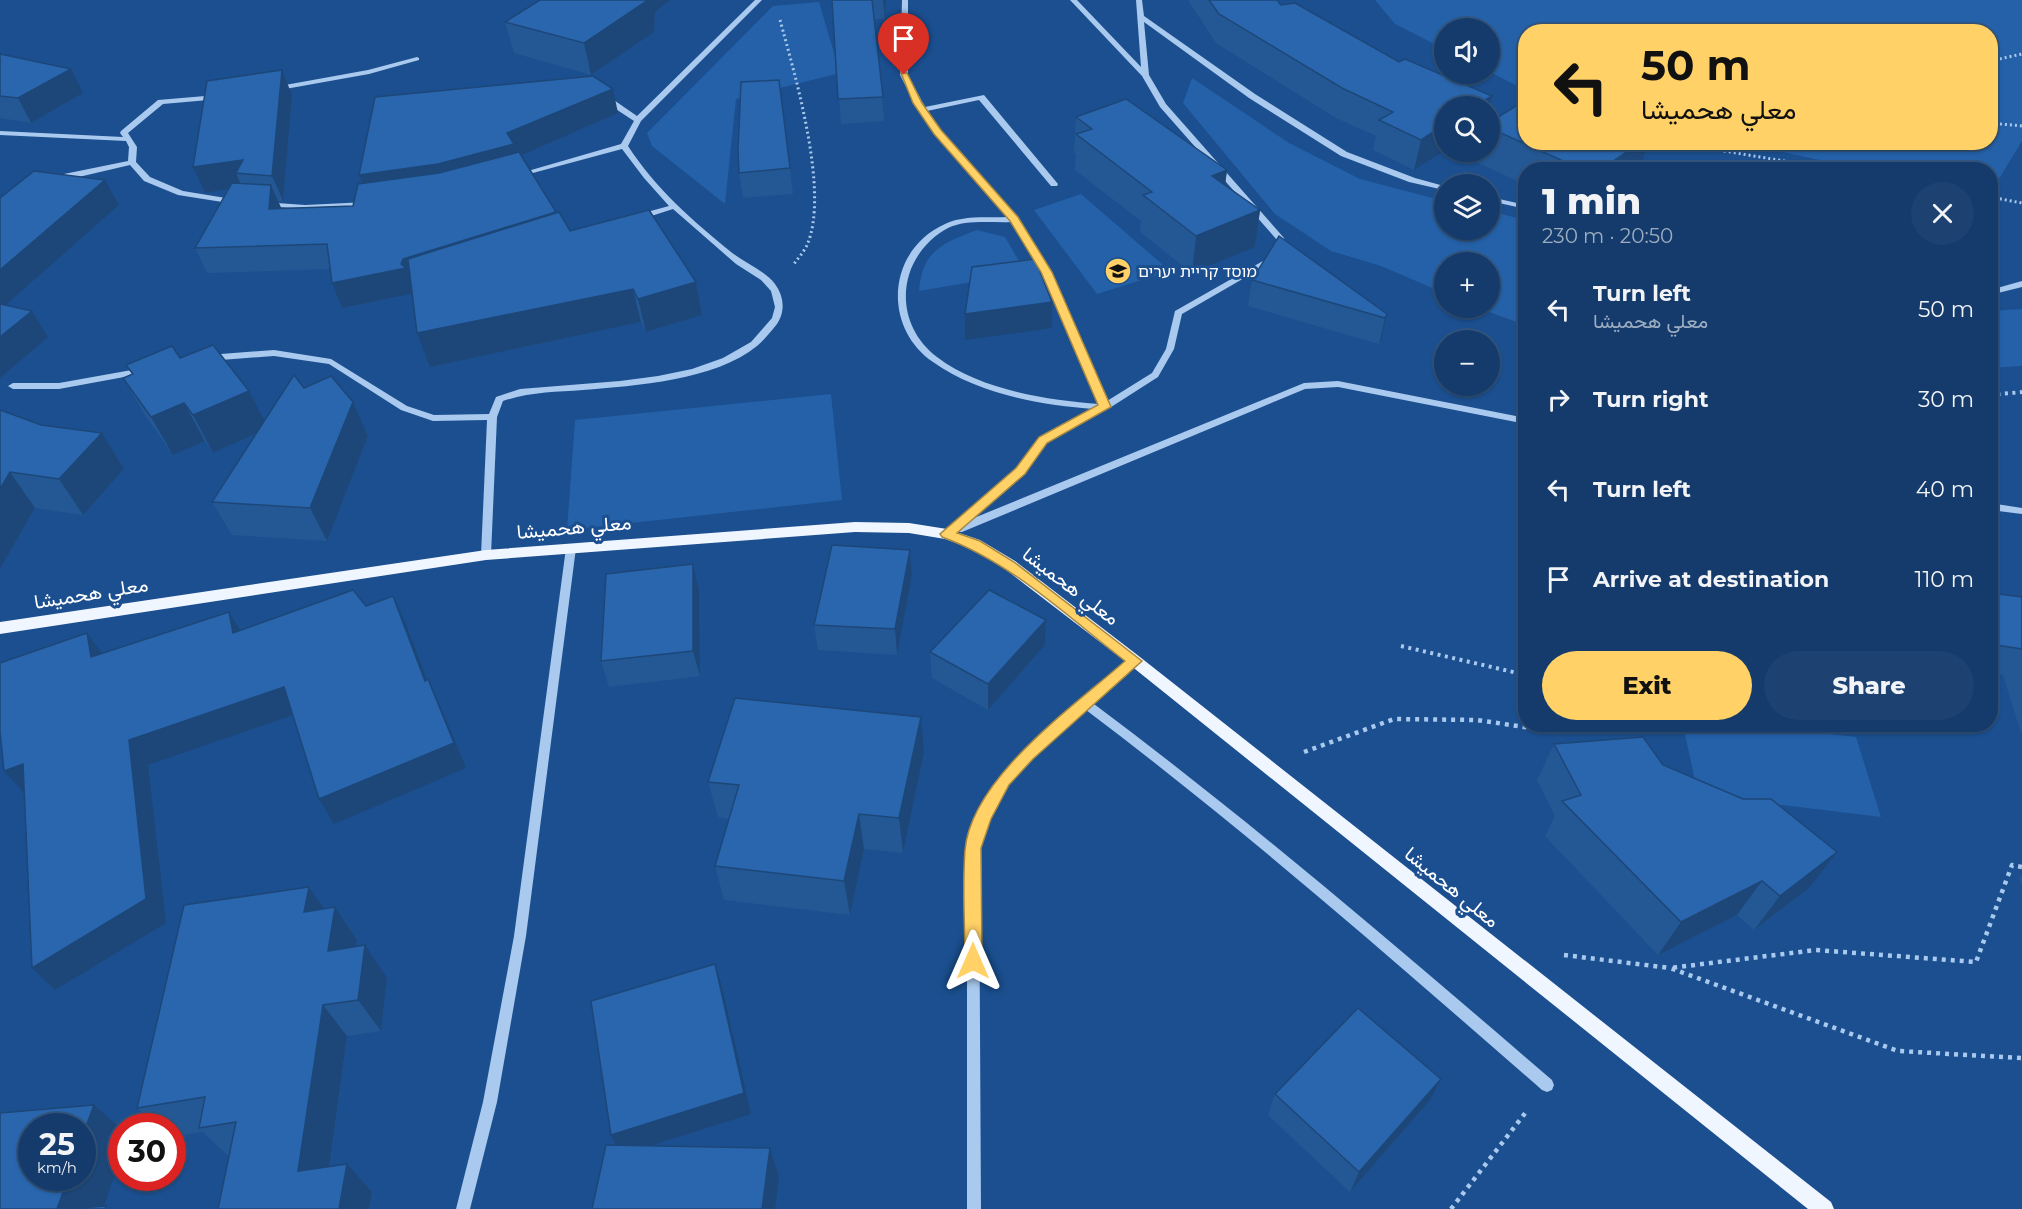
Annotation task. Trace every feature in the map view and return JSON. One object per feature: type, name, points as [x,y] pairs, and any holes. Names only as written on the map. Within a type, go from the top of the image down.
[{"type":"main road","name":"معلي هحميشا","points":[[0,628],[486,555],[855,527],[909,528],[947,534],[975,544],[1010,565],[1135,661],[1824,1209]]},
{"type":"street","points":[[505,178],[624,146],[638,120],[759,0]]},
{"type":"street","points":[[905,0],[904,75],[922,110],[938,132],[1014,219],[1047,272],[1105,407]]},
{"type":"street","points":[[947,534],[1021,471],[1043,440],[1105,407],[1155,375],[1170,349],[1178,312],[1282,253],[1281,240],[1163,105],[1145,75],[1073,0]]},
{"type":"street","points":[[1139,0],[1145,75]]},
{"type":"street","points":[[1141,17],[1252,96],[1344,154],[1412,180],[1434,186]]},
{"type":"street","points":[[261,91],[316,83],[417,59]]},
{"type":"street","points":[[593,90],[638,120]]},
{"type":"street","points":[[226,96],[161,102],[124,133],[126,140],[133,147],[132,162],[147,179],[181,193],[243,203]]},
{"type":"street","points":[[922,110],[981,97],[1054,184]]},
{"type":"street","points":[[0,133],[126,140]]},
{"type":"street","points":[[486,555],[492,417],[499,399],[520,392],[657,379],[702,371],[740,355],[767,334],[778,317],[780,299],[770,283],[736,261],[676,206],[634,163],[624,146]]},
{"type":"street","points":[[45,186],[67,176],[132,162]]},
{"type":"street","points":[[1500,201],[1518,205]]},
{"type":"street","points":[[253,203],[305,207],[372,204]]},
{"type":"street","points":[[631,220],[676,206]]},
{"type":"street","points":[[1014,219],[947,225],[926,240],[904,270],[899,299],[908,332],[934,360],[985,385],[1059,404],[1105,407]]},
{"type":"street","points":[[1998,290],[2022,284]]},
{"type":"street","points":[[196,359],[274,353],[331,362],[404,408],[433,418],[492,417]]},
{"type":"street","points":[[13,386],[59,386],[154,368]]},
{"type":"street","points":[[947,534],[1304,386],[1338,384],[1518,419]]},
{"type":"street","points":[[1998,507],[2022,511]]},
{"type":"street","points":[[463,1209],[490,1102],[520,936],[572,548]]},
{"type":"street","points":[[974,1209],[973,848],[983,818],[1003,781],[1028,754],[1135,661]]},
{"type":"street","points":[[1086,704],[1175,769],[1258,836],[1547,1085]]},
{"type":"path","points":[[770,283],[802,257],[814,214],[809,136],[778,12]]},
{"type":"path","points":[[1998,60],[2022,54]]},
{"type":"path","points":[[1998,124],[2022,126]]},
{"type":"path","points":[[1722,150],[1790,162]]},
{"type":"path","points":[[1998,198],[2022,203]]},
{"type":"path","points":[[1998,394],[2022,392]]},
{"type":"path","points":[[1401,646],[1518,673]]},
{"type":"path","points":[[1267,766],[1394,718],[1477,720],[1518,726]]},
{"type":"path","points":[[1670,968],[1816,950],[1976,962],[2012,865],[2022,867]]},
{"type":"path","points":[[1552,954],[1670,968],[1898,1051],[2022,1058]]},
{"type":"path","points":[[1451,1209],[1547,1085]]},
{"type":"shaded area","points":[[1375,0],[2022,0],[2022,141],[1998,180],[1998,162],[1829,162],[1773,150],[1998,150],[1998,24],[1518,24],[1518,86],[1500,77],[1500,18],[1434,18],[1434,44],[1395,24]]},
{"type":"shaded area","points":[[819,2],[840,73],[736,99],[725,204],[652,146],[647,133],[773,6]]},
{"type":"shaded area","points":[[1192,78],[1289,143],[1360,179],[1434,198],[1434,240],[1500,240],[1500,214],[1518,218],[1518,322],[1500,316],[1500,252],[1434,252],[1434,289],[1381,266],[1331,251],[1275,214],[1183,103]]},
{"type":"shaded area","points":[[1081,194],[1170,271],[1097,294],[1034,210]]},
{"type":"shaded area","points":[[977,230],[1005,237],[1026,273],[919,291],[924,266],[936,250],[954,239]]},
{"type":"shaded area","points":[[2022,309],[2022,366],[1998,368],[1998,311]]},
{"type":"shaded area","points":[[831,394],[842,500],[567,530],[575,420]]},
{"type":"shaded area","points":[[1684,732],[1811,732],[1856,737],[1881,817],[1698,795]]},
{"type":"building","points":[[540,0],[648,0],[584,43],[505,22]]},
{"type":"building","points":[[832,0],[872,0],[883,97],[838,99]]},
{"type":"building","points":[[1209,0],[1277,0],[1281,5],[1295,3],[1399,62],[1405,59],[1434,71],[1434,84],[1464,84],[1492,96],[1434,96],[1434,132],[1421,140],[1379,120],[1393,112],[1342,88],[1219,14]]},
{"type":"building","points":[[0,54],[71,69],[18,98],[0,96]]},
{"type":"building","points":[[282,70],[272,176],[236,173],[243,160],[193,167],[207,81]]},
{"type":"building","points":[[593,76],[613,89],[507,133],[514,144],[438,164],[359,175],[375,97]]},
{"type":"building","points":[[779,80],[790,168],[739,173],[741,82]]},
{"type":"building","points":[[1126,99],[1227,170],[1212,176],[1260,210],[1196,236],[1143,195],[1152,192],[1076,134],[1092,129],[1076,117]]},
{"type":"building","points":[[1518,105],[1518,141],[1500,133],[1500,116]]},
{"type":"building","points":[[1539,150],[1629,150],[1612,162],[1565,162]]},
{"type":"building","points":[[519,152],[556,212],[403,259],[401,264],[406,268],[332,283],[327,244],[195,248],[232,183],[271,185],[269,209],[353,206],[358,184],[439,173]]},
{"type":"building","points":[[34,171],[105,180],[0,270],[0,198]]},
{"type":"building","points":[[649,210],[696,282],[638,299],[633,289],[417,333],[408,259],[559,212],[570,231]]},
{"type":"building","points":[[1279,236],[1387,314],[1385,318],[1252,280]]},
{"type":"building","points":[[1035,259],[1052,302],[965,314],[972,267]]},
{"type":"building","points":[[0,304],[32,311],[0,337]]},
{"type":"building","points":[[213,345],[249,391],[193,415],[184,403],[151,417],[123,378],[133,374],[126,365],[172,346],[180,358]]},
{"type":"building","points":[[294,375],[304,388],[331,376],[353,402],[310,508],[212,502]]},
{"type":"building","points":[[0,410],[41,425],[102,433],[59,479],[10,472],[0,489]]},
{"type":"building","points":[[832,545],[910,550],[895,629],[814,625]]},
{"type":"building","points":[[693,564],[693,651],[601,661],[606,574]]},
{"type":"building","points":[[353,590],[366,606],[393,596],[425,681],[428,679],[454,743],[319,799],[284,687],[129,740],[146,899],[32,968],[23,764],[4,771],[0,731],[0,663],[87,633],[91,657],[229,612],[233,633]]},
{"type":"building","points":[[989,590],[1046,620],[988,684],[930,652]]},
{"type":"building","points":[[1998,594],[2022,597],[2022,649],[1998,645]]},
{"type":"building","points":[[735,698],[921,717],[899,818],[859,814],[844,881],[715,866],[739,785],[708,782]]},
{"type":"building","points":[[1643,737],[1663,765],[1743,799],[1771,799],[1837,852],[1780,896],[1762,881],[1681,922],[1562,801],[1581,795],[1554,744]]},
{"type":"building","points":[[309,887],[304,912],[335,907],[328,951],[365,945],[358,1000],[323,1005],[298,1171],[347,1164],[339,1209],[218,1209],[236,1122],[199,1128],[205,1097],[137,1108],[184,905]]},
{"type":"building","points":[[715,964],[744,1093],[611,1135],[591,1001]]},
{"type":"building","points":[[1358,1008],[1441,1079],[1359,1172],[1275,1094]]},
{"type":"building","points":[[94,1105],[91,1113],[18,1113],[18,1191],[63,1191],[57,1209],[0,1209],[0,1113]]},
{"type":"building","points":[[606,1145],[770,1148],[762,1209],[592,1209]]},
{"type":"building","points":[[106,1206],[105,1209],[66,1209]]},
{"type":"place","name":"מוסד קריית יערים","points":[[1118,271]]},
{"type":"route","points":[[904,75],[918,103],[938,132],[1014,219],[1047,272],[1105,407],[1043,440],[1021,471],[947,534],[975,544],[1010,565],[1135,661],[1028,754],[1003,781],[983,818],[973,848],[973,961]]}]
